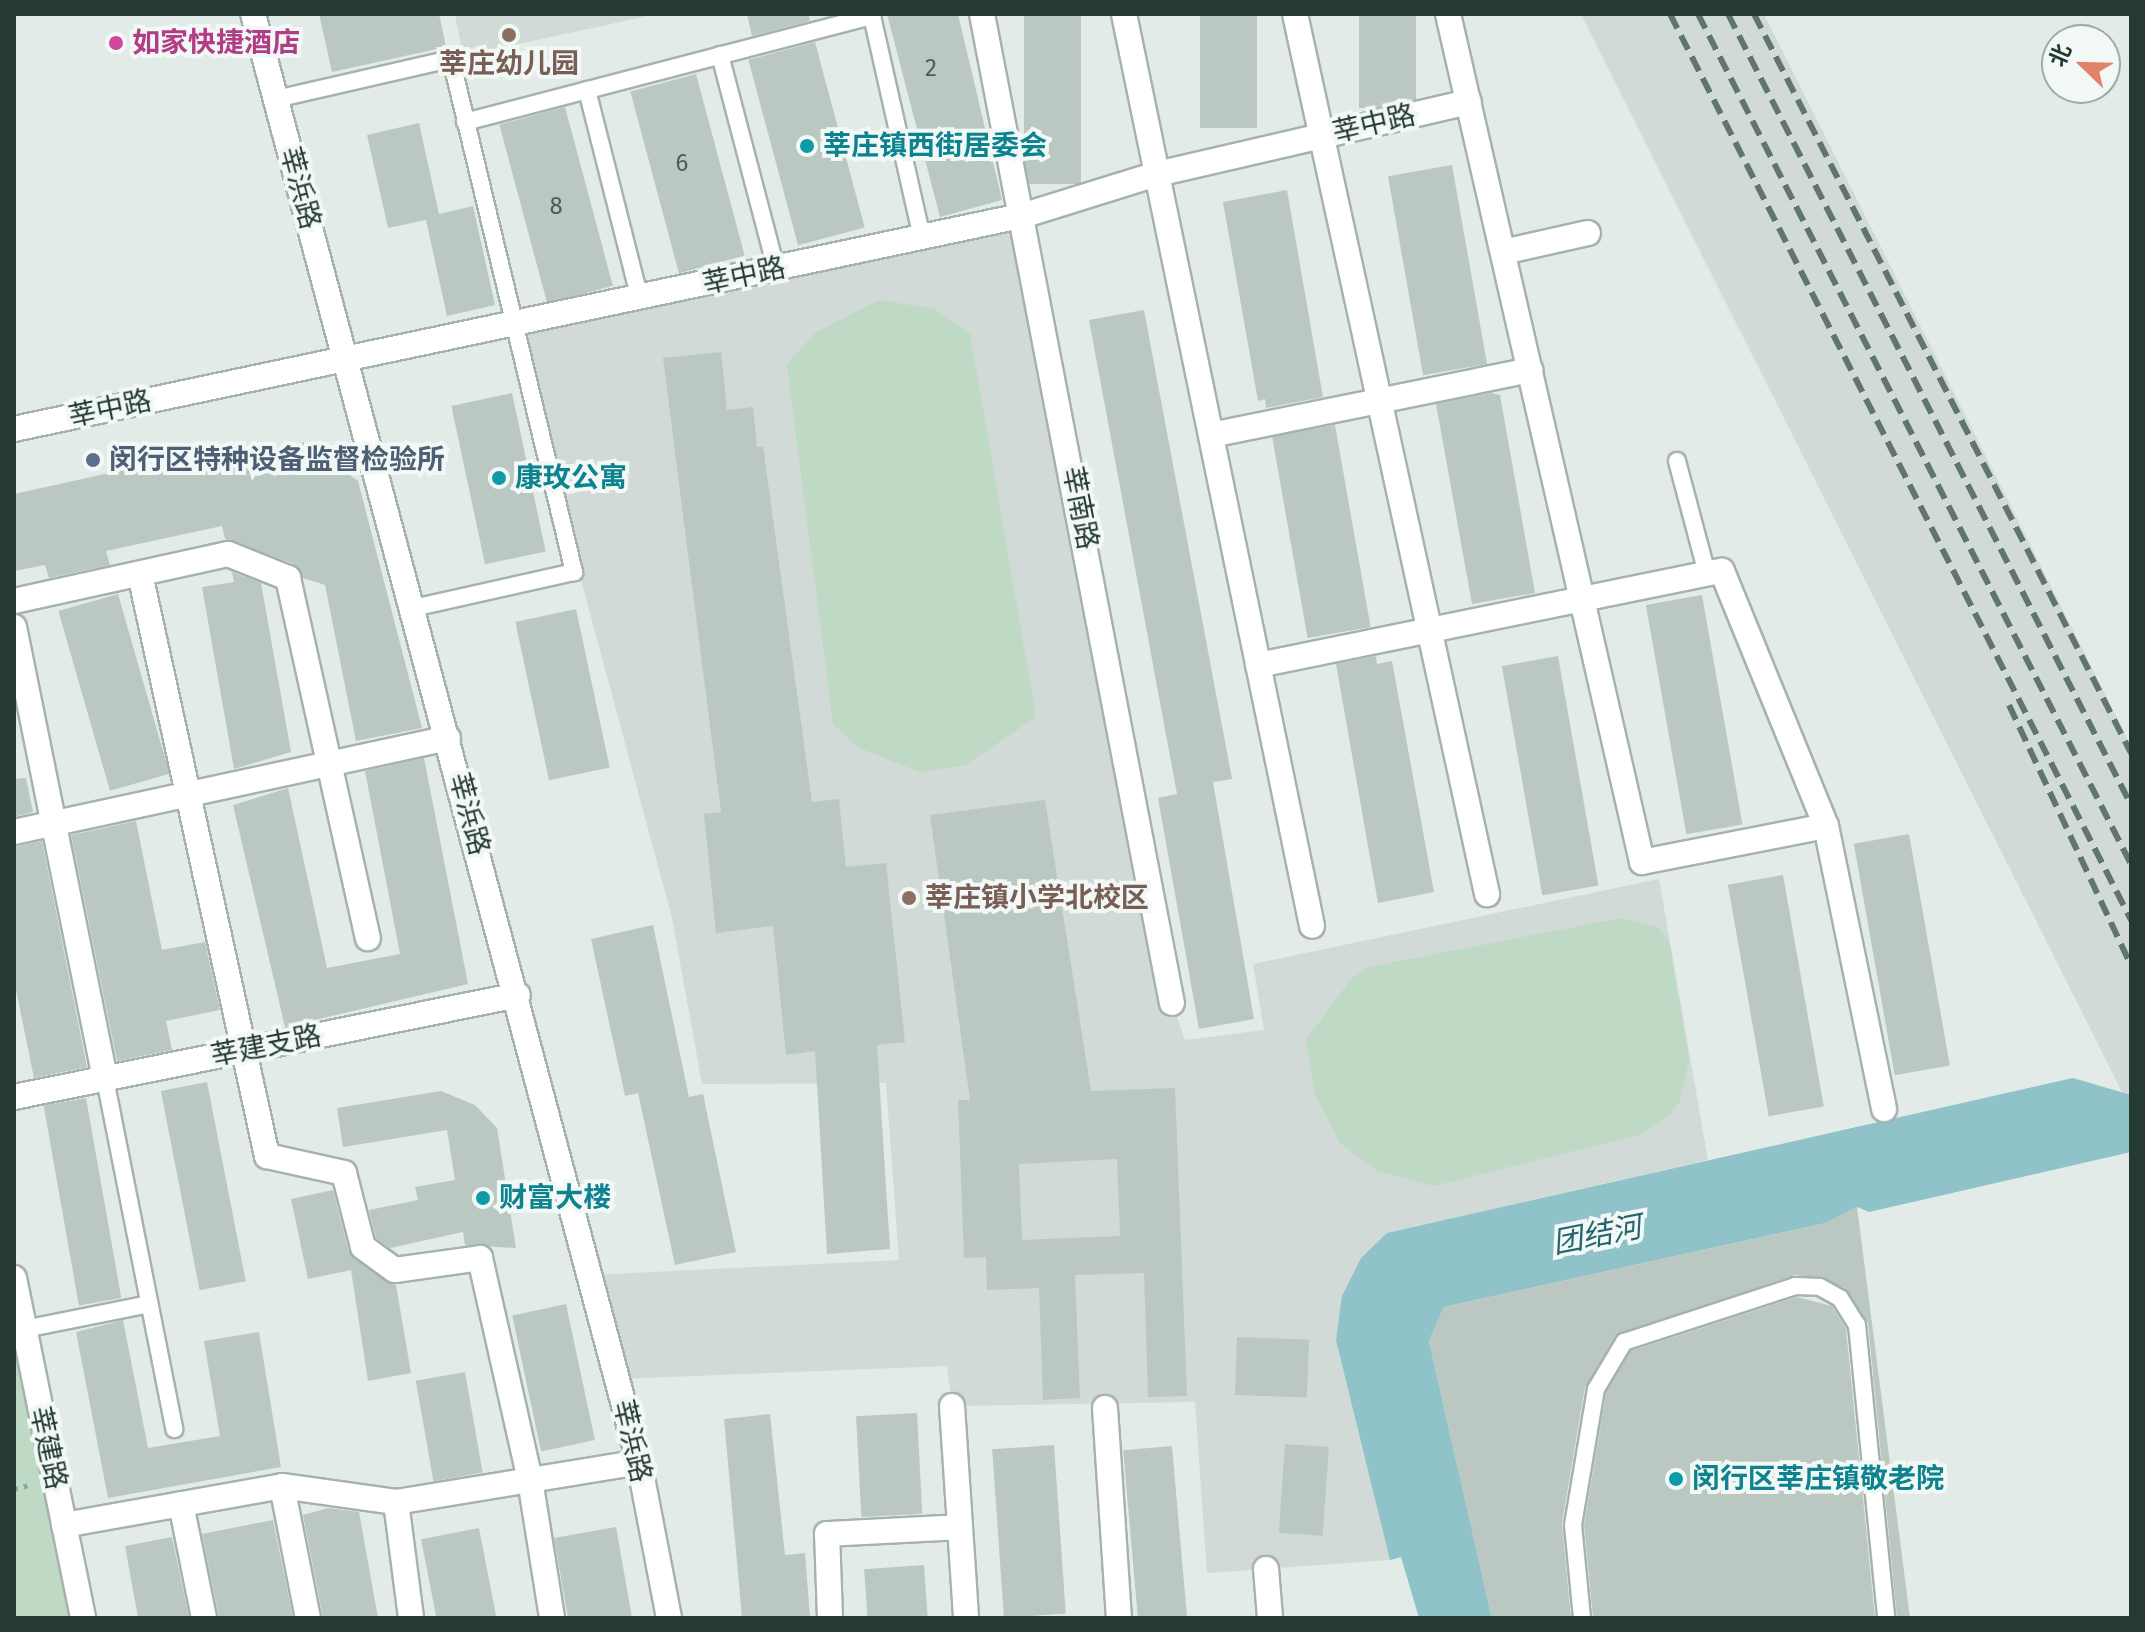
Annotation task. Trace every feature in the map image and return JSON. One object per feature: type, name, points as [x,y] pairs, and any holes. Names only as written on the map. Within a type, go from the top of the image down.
[{"type":"street","name":"莘浜路","points":[[253,14],[518,995],[639,1462],[669,1618]]},
{"type":"street","name":"莘南路","points":[[982,14],[1025,215],[1172,1003]]},
{"type":"street","points":[[1124,14],[1312,926]]},
{"type":"street","points":[[1295,14],[1487,894]]},
{"type":"street","points":[[1448,14],[1642,862],[1826,826]]},
{"type":"street","name":"莘中路","points":[[14,429],[346,358],[513,327],[1025,215],[1157,174],[1469,102]]},
{"type":"street","points":[[1503,252],[1588,233]]},
{"type":"street","points":[[1211,435],[1530,370]]},
{"type":"street","points":[[14,601],[228,554],[288,578],[368,938]]},
{"type":"street","points":[[1258,665],[1722,571],[1826,826],[1884,1109]]},
{"type":"street","points":[[140,574],[191,794],[267,1156],[344,1173],[363,1247],[395,1270],[480,1258],[530,1480],[552,1618]]},
{"type":"street","points":[[14,627],[105,1079]]},
{"type":"street","points":[[14,832],[448,738]]},
{"type":"street","name":"莘建支路","points":[[14,1097],[518,995]]},
{"type":"street","name":"莘建路","points":[[14,1278],[83,1618]]},
{"type":"street","points":[[952,1406],[966,1618]]},
{"type":"street","points":[[1105,1408],[1119,1618]]},
{"type":"street","points":[[64,1525],[282,1486],[396,1502],[639,1462]]},
{"type":"street","points":[[282,1486],[308,1618]]},
{"type":"street","points":[[396,1502],[411,1618]]},
{"type":"street","points":[[181,1504],[204,1618]]},
{"type":"street","points":[[830,1618],[827,1534],[960,1527]]},
{"type":"street","points":[[1266,1569],[1270,1618]]},
{"type":"lane","points":[[465,122],[872,16],[922,237]]},
{"type":"lane","points":[[720,55],[776,269]]},
{"type":"lane","points":[[276,99],[451,59],[574,572],[413,608]]},
{"type":"lane","points":[[587,90],[640,299]]},
{"type":"lane","points":[[1677,461],[1707,574]]},
{"type":"lane","points":[[105,1079],[174,1429]]},
{"type":"lane","points":[[1582,1618],[1573,1525],[1596,1389],[1624,1342],[1795,1286],[1820,1287],[1840,1298],[1857,1325],[1886,1618]]},
{"type":"lane","points":[[24,1329],[149,1304]]},
{"type":"shaded area","name":"莘庄幼儿园","points":[[455,14],[657,14],[463,56]]},
{"type":"shaded area","points":[[1581,14],[1764,14],[2131,746],[2131,1110]]},
{"type":"shaded area","name":"莘庄镇小学北校区","points":[[1025,215],[1172,1003],[1185,1040],[1264,1030],[1253,964],[1659,879],[1708,1160],[1387,1233],[1367,1454],[1390,1560],[1207,1573],[1195,1402],[952,1406],[947,1366],[617,1379],[591,1275],[899,1260],[886,1083],[702,1084],[672,918],[513,327]]},
{"type":"green space","points":[[879,300],[935,309],[970,334],[1036,717],[965,765],[920,772],[859,748],[833,724],[787,364],[815,333]]},
{"type":"green space","points":[[1621,918],[1657,927],[1669,941],[1689,1061],[1679,1103],[1668,1116],[1642,1134],[1433,1186],[1376,1170],[1340,1143],[1315,1094],[1306,1040],[1351,979],[1369,967]]},
{"type":"green space","points":[[14,1277],[83,1618],[14,1618]]},
{"type":"water","name":"团结河","points":[[2073,1078],[2131,1095],[2131,1152],[1869,1212],[1857,1207],[1826,1223],[1444,1307],[1429,1341],[1492,1618],[1419,1618],[1401,1557],[1390,1560],[1336,1340],[1342,1296],[1361,1258],[1387,1233]]},
{"type":"building","points":[[319,14],[439,14],[446,47],[332,72]]},
{"type":"building","points":[[747,14],[808,14],[810,21],[752,36]]},
{"type":"building","points":[[887,14],[958,14],[1002,200],[940,217]]},
{"type":"building","points":[[1024,14],[1081,14],[1081,184],[1024,184]]},
{"type":"building","points":[[1200,14],[1257,14],[1257,128],[1200,128]]},
{"type":"building","points":[[1359,14],[1416,14],[1416,108],[1359,108]]},
{"type":"building","name":"莘庄镇西街居委会","points":[[815,42],[865,227],[798,245],[748,60]]},
{"type":"building","points":[[696,74],[745,256],[679,273],[630,92]]},
{"type":"building","points":[[565,107],[613,286],[547,303],[499,125]]},
{"type":"building","points":[[419,123],[439,214],[473,206],[495,305],[447,316],[426,220],[388,228],[367,135]]},
{"type":"building","points":[[1452,165],[1487,364],[1423,375],[1388,176]]},
{"type":"building","points":[[1287,190],[1323,397],[1266,408],[1265,399],[1258,401],[1223,202]]},
{"type":"building","points":[[1144,310],[1232,779],[1213,782],[1254,1019],[1199,1029],[1158,798],[1177,794],[1089,320]]},
{"type":"building","points":[[721,352],[727,410],[753,407],[757,447],[763,446],[812,802],[839,799],[846,867],[886,863],[905,1042],[877,1045],[890,1249],[827,1254],[815,1051],[786,1055],[773,926],[716,933],[704,814],[721,812],[663,358]]},
{"type":"building","name":"康玫公寓","points":[[512,393],[546,551],[485,564],[451,406]]},
{"type":"building","points":[[1491,393],[1500,395],[1535,593],[1472,604],[1436,404]]},
{"type":"building","points":[[1335,425],[1371,627],[1308,638],[1272,436]]},
{"type":"building","points":[[305,442],[358,481],[422,728],[356,741],[325,585],[303,578],[294,564],[225,539],[222,526],[106,551],[110,565],[49,578],[45,565],[14,571],[14,494],[200,453],[202,463]]},
{"type":"building","points":[[232,572],[261,583],[291,752],[234,769],[202,587],[234,582]]},
{"type":"building","points":[[118,594],[170,774],[110,791],[58,611]]},
{"type":"building","points":[[1702,595],[1742,824],[1686,834],[1646,605]]},
{"type":"building","points":[[576,609],[610,767],[549,780],[515,622]]},
{"type":"building","points":[[1376,656],[1377,664],[1392,661],[1434,892],[1378,903],[1336,664]]},
{"type":"building","points":[[1558,656],[1598,885],[1542,895],[1502,666]]},
{"type":"building","points":[[424,758],[468,984],[285,1027],[233,805],[288,788],[327,968],[400,954],[365,771]]},
{"type":"building","points":[[26,778],[33,812],[14,817],[14,779]]},
{"type":"building","points":[[1045,800],[1091,1091],[1175,1088],[1187,1396],[1148,1397],[1144,1273],[1075,1275],[1080,1398],[1043,1400],[1039,1288],[987,1290],[986,1257],[964,1258],[958,1100],[970,1100],[930,815]],"holes":[[[1117,1159],[1120,1236],[1022,1240],[1019,1164]]]},
{"type":"building","points":[[136,821],[162,950],[205,942],[220,1010],[166,1021],[172,1050],[117,1061],[71,835]]},
{"type":"building","points":[[1909,834],[1950,1065],[1895,1075],[1854,844]]},
{"type":"building","points":[[42,841],[87,1067],[34,1078],[14,980],[14,847]]},
{"type":"building","points":[[1783,875],[1824,1106],[1769,1116],[1728,885]]},
{"type":"building","points":[[653,925],[689,1097],[703,1094],[736,1252],[675,1265],[638,1093],[625,1096],[591,939]]},
{"type":"building","points":[[207,1082],[246,1281],[200,1290],[161,1091]]},
{"type":"building","name":"财富大楼","points":[[441,1091],[475,1105],[497,1128],[516,1248],[465,1245],[463,1232],[390,1248],[376,1238],[369,1210],[418,1200],[415,1187],[455,1180],[447,1130],[343,1147],[337,1108]]},
{"type":"building","points":[[86,1098],[121,1298],[79,1305],[44,1105]]},
{"type":"building","points":[[333,1190],[349,1252],[396,1285],[411,1373],[368,1381],[351,1270],[308,1279],[291,1199]]},
{"type":"building","points":[[1857,1207],[1910,1618],[1897,1618],[1868,1323],[1845,1288],[1795,1275],[1615,1336],[1585,1387],[1562,1523],[1571,1618],[1492,1618],[1429,1341],[1444,1307],[1826,1223]]},
{"type":"building","points":[[1797,1297],[1832,1306],[1846,1329],[1875,1618],[1593,1618],[1584,1525],[1606,1393],[1631,1351]]},
{"type":"building","points":[[566,1304],[595,1440],[541,1451],[512,1315]]},
{"type":"building","points":[[123,1320],[148,1448],[220,1436],[204,1341],[259,1332],[281,1467],[108,1498],[76,1332]]},
{"type":"building","points":[[1237,1337],[1309,1340],[1307,1397],[1235,1395]]},
{"type":"building","points":[[465,1372],[483,1472],[433,1481],[416,1381]]},
{"type":"building","points":[[917,1413],[922,1514],[861,1517],[856,1416]]},
{"type":"building","points":[[770,1414],[785,1555],[805,1553],[810,1618],[742,1618],[724,1419]]},
{"type":"building","points":[[1285,1444],[1329,1447],[1323,1536],[1279,1533]]},
{"type":"building","points":[[1054,1445],[1066,1614],[1004,1618],[992,1449]]},
{"type":"building","points":[[1172,1446],[1187,1618],[1138,1618],[1123,1450]]},
{"type":"building","points":[[328,1508],[359,1512],[378,1618],[323,1618],[303,1515]]},
{"type":"building","points":[[273,1520],[293,1618],[219,1618],[202,1534]]},
{"type":"building","points":[[616,1527],[632,1618],[568,1618],[554,1538]]},
{"type":"building","points":[[479,1528],[496,1618],[436,1618],[421,1539]]},
{"type":"building","points":[[172,1537],[189,1618],[138,1618],[125,1546]]},
{"type":"building","points":[[924,1565],[928,1618],[868,1618],[864,1569]]},
{"type":"railway","points":[[1670,14],[2131,920]]},
{"type":"railway","points":[[1698,14],[2131,864]]},
{"type":"railway","points":[[1728,14],[2131,805]]},
{"type":"railway","points":[[1754,14],[2131,753]]},
{"type":"railway","points":[[2009,705],[2131,966]]},
{"type":"place","name":"莘庄幼儿园","points":[[509,35]]},
{"type":"place","name":"如家快捷酒店","points":[[116,43]]},
{"type":"place","name":"莘庄镇西街居委会","points":[[807,146]]},
{"type":"place","name":"闵行区特种设备监督检验所","points":[[93,460]]},
{"type":"place","name":"康玫公寓","points":[[499,478]]},
{"type":"place","name":"莘庄镇小学北校区","points":[[909,898]]},
{"type":"place","name":"财富大楼","points":[[483,1198]]},
{"type":"place","name":"闵行区莘庄镇敬老院","points":[[1676,1479]]}]
